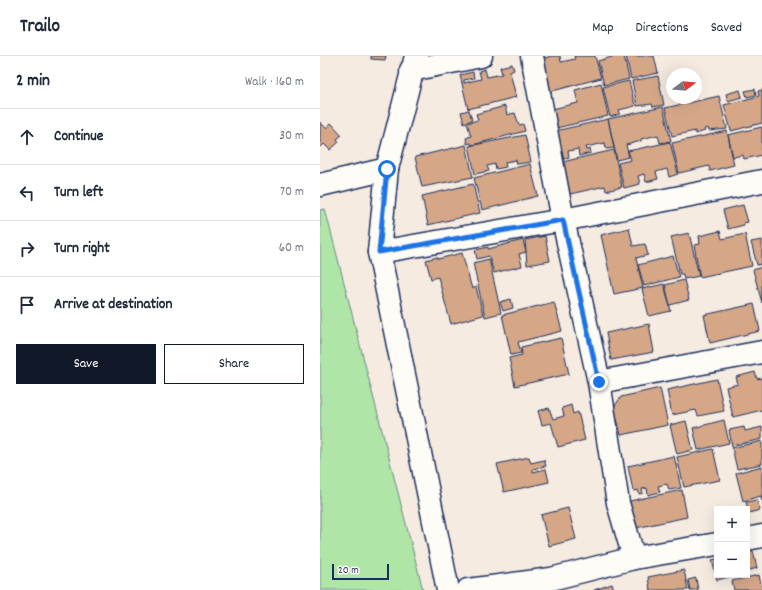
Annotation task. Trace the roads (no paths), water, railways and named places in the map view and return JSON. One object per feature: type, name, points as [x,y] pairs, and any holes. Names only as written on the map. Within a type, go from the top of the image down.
[{"type":"street","points":[[448,590],[379,252],[387,169],[413,63],[481,56]]},
{"type":"street","points":[[532,56],[563,220],[599,382],[618,503],[634,558]]},
{"type":"street","points":[[320,185],[387,169]]},
{"type":"street","points":[[379,252],[563,220],[762,180]]},
{"type":"street","points":[[599,382],[762,352]]},
{"type":"street","points":[[750,538],[762,536]]},
{"type":"street","points":[[468,590],[551,579],[634,558],[714,545]]}]
